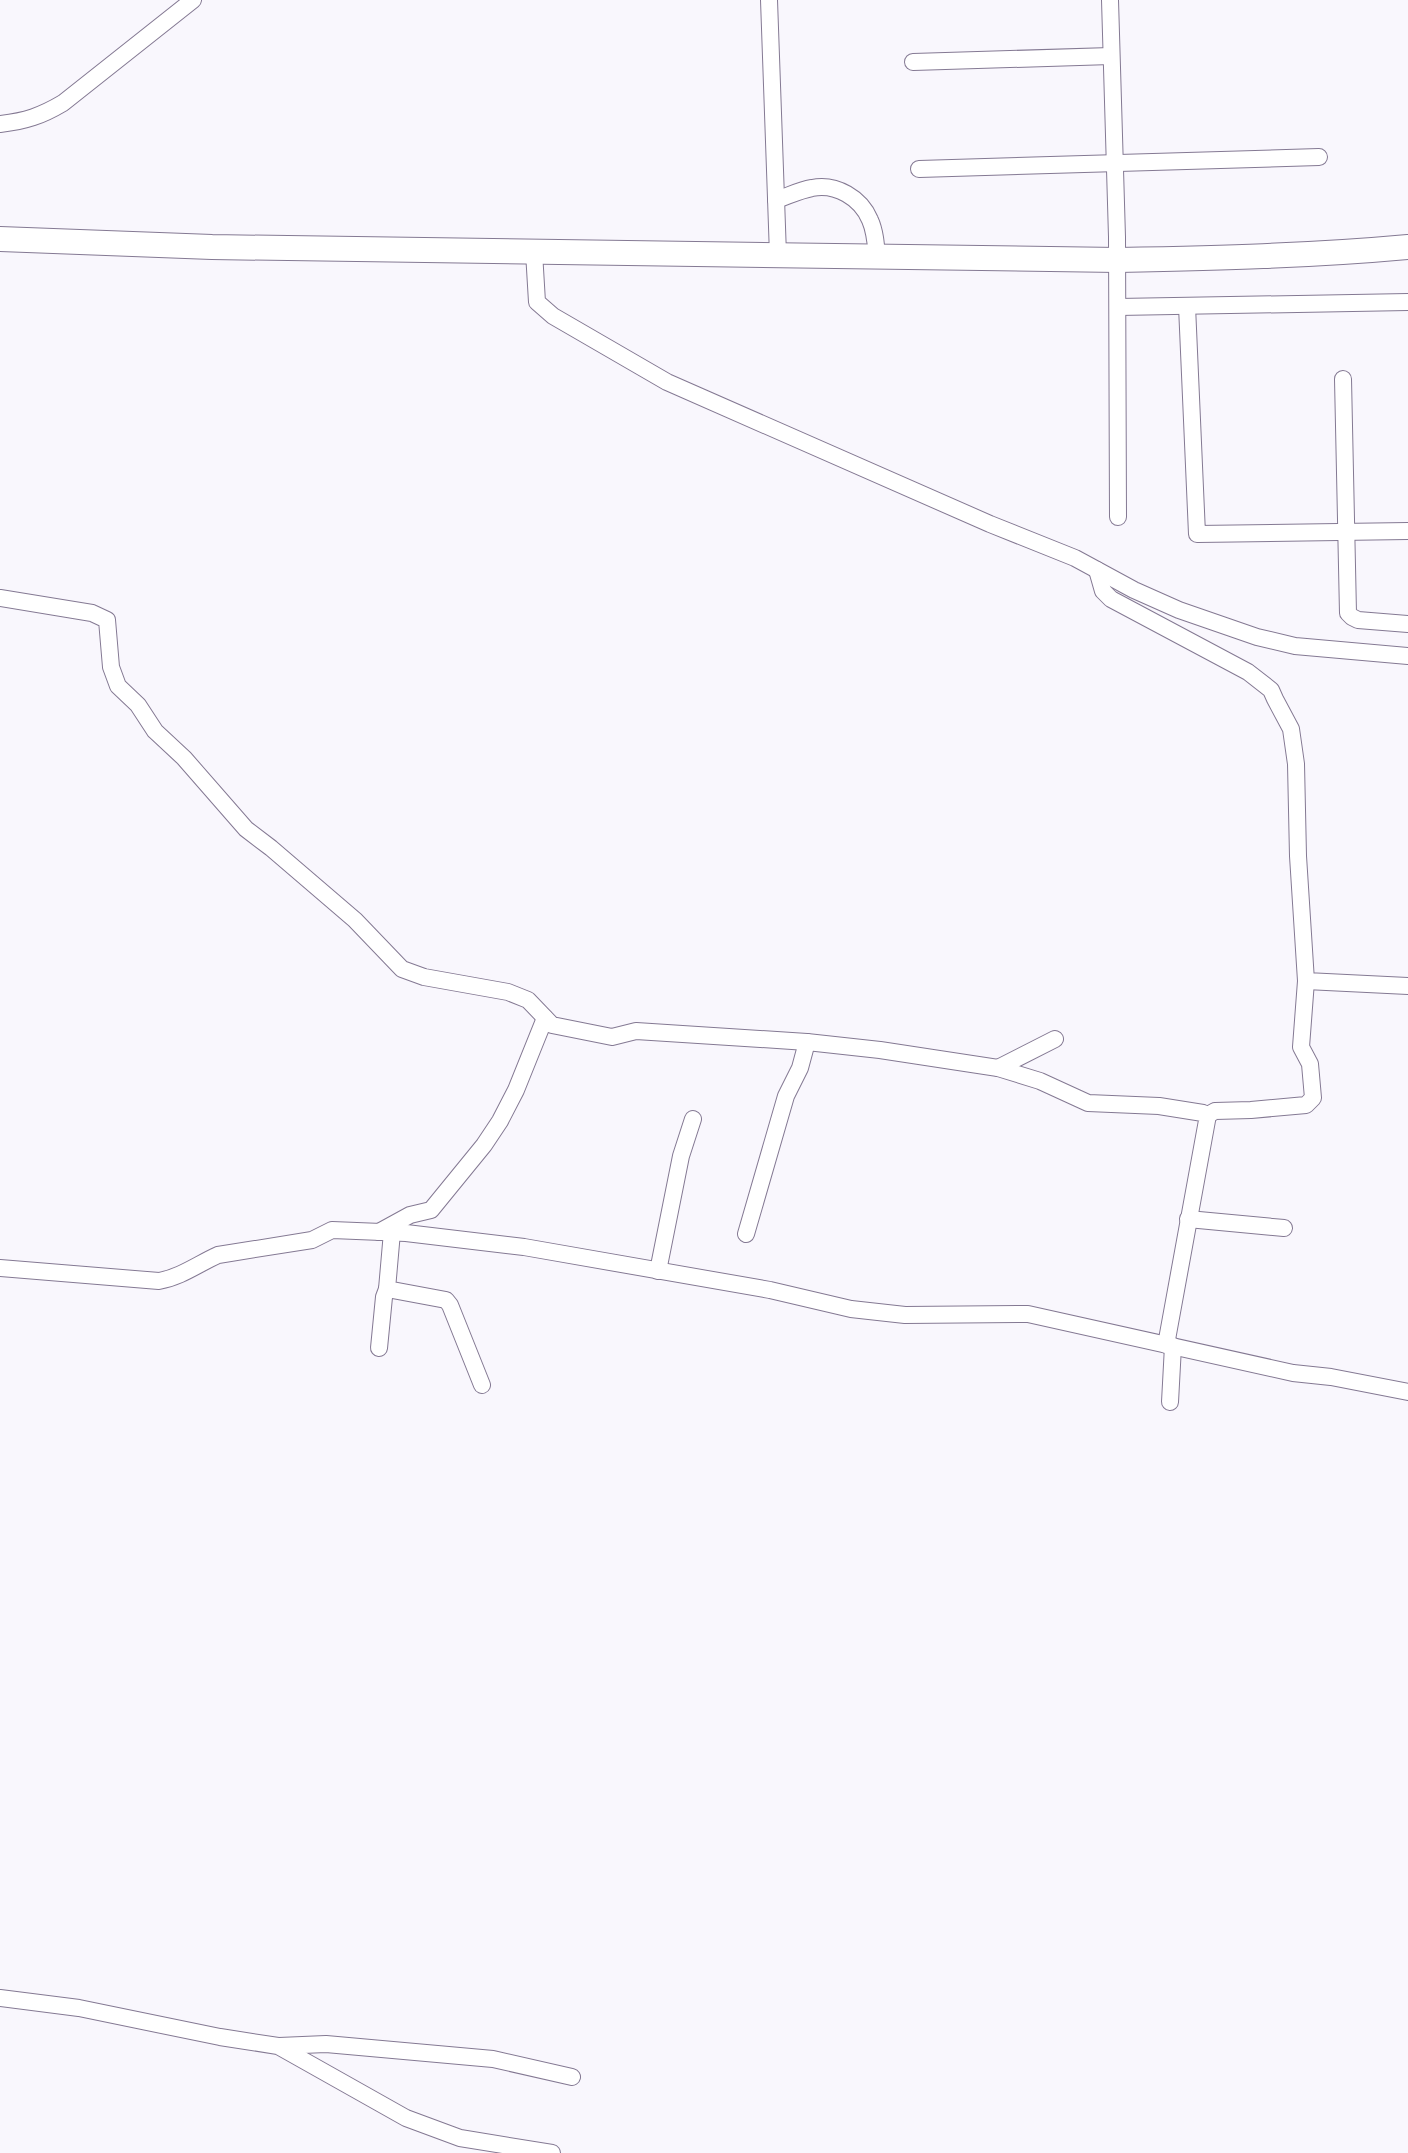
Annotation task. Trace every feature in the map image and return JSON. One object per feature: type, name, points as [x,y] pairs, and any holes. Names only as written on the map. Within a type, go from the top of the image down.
[{"type":"main road","points":[[0,239],[212,248],[1118,260],[1316,254],[1408,247]]},
{"type":"street","points":[[0,124],[28,120],[47,113],[63,103],[193,0]]},
{"type":"street","points":[[769,0],[778,255]]},
{"type":"street","points":[[1110,0],[1118,260],[1118,517]]},
{"type":"street","points":[[913,62],[1111,56]]},
{"type":"street","points":[[920,169],[1319,157]]},
{"type":"street","points":[[776,200],[813,188],[826,187],[851,196],[863,208],[870,220],[877,257]]},
{"type":"street","points":[[534,252],[537,302],[553,316],[667,382],[990,524],[1075,558],[1134,590],[1179,610],[1257,637],[1295,646],[1408,656]]},
{"type":"street","points":[[1118,307],[1408,302]]},
{"type":"street","points":[[1187,306],[1197,534],[1408,531]]},
{"type":"street","points":[[1343,379],[1348,613],[1358,620],[1408,624]]},
{"type":"street","points":[[1097,570],[1103,591],[1111,599],[1248,672],[1270,690],[1291,729],[1296,764],[1298,855],[1306,981],[1301,1047],[1310,1064],[1313,1098],[1306,1105],[1215,1111],[1208,1115],[1188,1219],[1169,1346],[1170,1402]]},
{"type":"street","points":[[0,598],[92,614],[107,620],[111,667],[118,686],[138,705],[155,731],[184,758],[246,829],[355,920],[402,969],[424,977],[508,992],[528,1000],[552,1025],[612,1037],[636,1030],[807,1042],[880,1050],[998,1068],[1040,1081],[1088,1103],[1159,1106],[1208,1115]]},
{"type":"street","points":[[1306,981],[1408,986]]},
{"type":"street","points":[[386,1232],[403,1218],[431,1210],[484,1145],[516,1090],[545,1018]]},
{"type":"street","points":[[998,1068],[1055,1039]]},
{"type":"street","points":[[746,1234],[786,1096],[800,1068],[807,1042]]},
{"type":"street","points":[[658,1271],[681,1156],[693,1119]]},
{"type":"street","points":[[1188,1219],[1284,1228]]},
{"type":"street","points":[[0,1268],[159,1281],[176,1278],[204,1261],[219,1256],[312,1239],[332,1230],[386,1232],[524,1247],[770,1290],[851,1309],[905,1316],[1028,1314],[1293,1373],[1331,1377],[1408,1392]]},
{"type":"street","points":[[379,1348],[384,1297],[387,1289],[386,1232]]},
{"type":"street","points":[[387,1289],[446,1300],[482,1385]]},
{"type":"street","points":[[0,1998],[79,2008],[220,2037],[278,2046],[326,2044],[494,2059],[572,2077]]},
{"type":"street","points":[[278,2046],[406,2118],[460,2138],[552,2153]]}]
